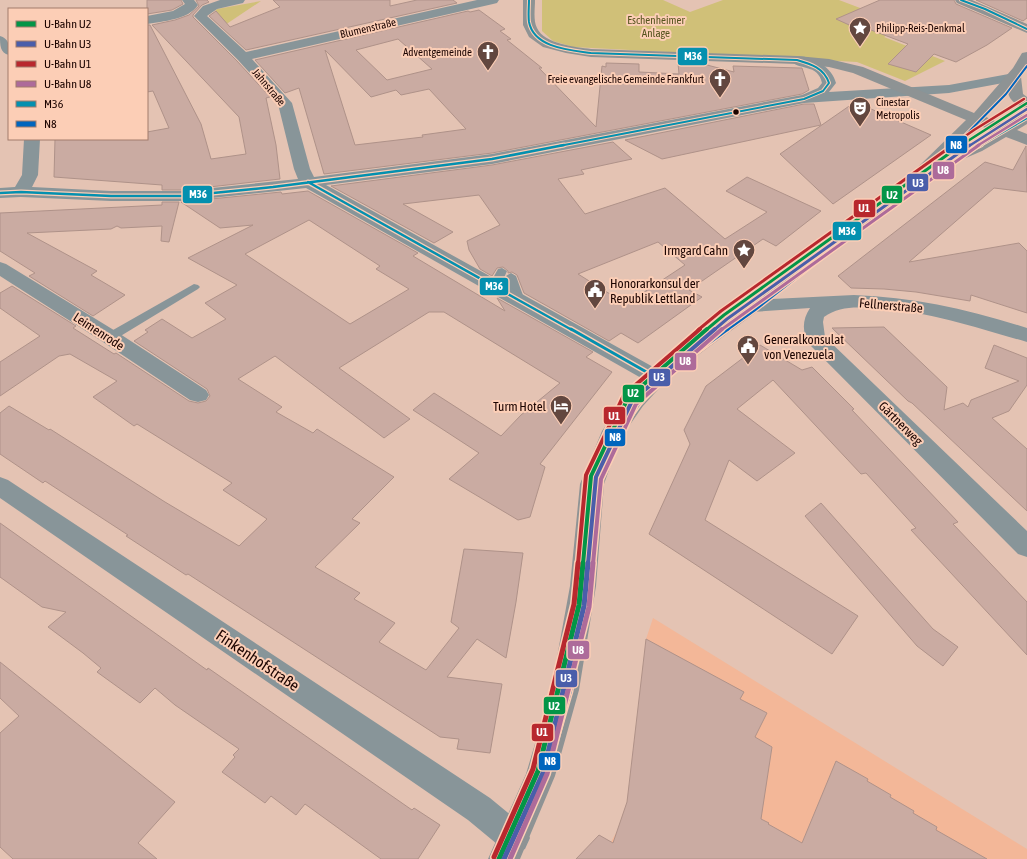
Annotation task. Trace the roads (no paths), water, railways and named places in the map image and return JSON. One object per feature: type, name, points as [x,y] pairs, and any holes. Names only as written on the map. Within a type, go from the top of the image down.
[{"type":"main road","points":[[529,0],[529,22],[533,32],[544,41],[567,50],[591,53],[797,60],[829,63],[848,67],[868,74],[1027,140]]},
{"type":"main road","points":[[961,0],[1021,24],[1027,29]]},
{"type":"main road","points":[[509,848],[540,776],[565,690],[583,586],[592,484],[610,438],[635,402],[657,378],[691,350],[752,306],[922,172],[976,119],[1014,76],[1027,56]]},
{"type":"main road","points":[[1014,76],[1016,96],[1027,104]]},
{"type":"main road","points":[[922,172],[976,148],[1027,118]]},
{"type":"street","name":"Jahnstraße","points":[[239,0],[212,6],[204,10],[200,16],[243,57],[285,103],[302,169],[308,182]]},
{"type":"street","name":"Blumenstraße","points":[[243,57],[493,0]]},
{"type":"street","points":[[148,20],[175,14],[188,4]]},
{"type":"street","points":[[797,60],[816,66],[822,70],[829,79],[829,83],[823,91],[804,99]]},
{"type":"street","points":[[0,193],[21,192],[112,196],[183,196],[308,182],[492,159],[804,99],[955,88],[1014,76]]},
{"type":"street","points":[[21,192],[30,175],[32,140]]},
{"type":"street","points":[[308,182],[502,278],[519,301],[657,378]]},
{"type":"street","name":"Leimenrode","points":[[0,268],[110,337],[198,395]]},
{"type":"street","name":"Fellnerstraße","points":[[752,306],[843,302],[914,306],[986,322],[1027,335]]},
{"type":"street","name":"Gärtnerweg","points":[[843,302],[821,308],[813,317],[813,328],[816,340],[1027,547]]},
{"type":"street","name":"Finkenhofstraße","points":[[0,486],[479,809],[509,848]]},
{"type":"lane","points":[[110,337],[194,286]]},
{"type":"metro line","name":"U1","points":[[494,857],[533,769],[574,604],[586,475],[624,395],[721,311],[974,130],[1024,99]]},
{"type":"metro line","name":"U2","points":[[499,859],[538,771],[579,605],[591,476],[628,398],[724,315],[977,134],[1027,103]]},
{"type":"metro line","name":"U3","points":[[504,859],[543,773],[584,606],[596,477],[632,401],[727,319],[980,138],[1027,109]]},
{"type":"metro line","name":"U8","points":[[510,859],[547,774],[589,607],[601,479],[636,404],[730,323],[983,142],[1027,115]]},
{"type":"place","name":"Philipp-Reis-Denkmal","points":[[860,48]]},
{"type":"place","name":"Adventgemeinde","points":[[488,72]]},
{"type":"place","name":"Freie evangelische Gemeinde Frankfurt","points":[[720,98]]},
{"type":"place","name":"Cinestar Metropolis","points":[[860,128]]},
{"type":"place","name":"Irmgard Cahn","points":[[744,270]]},
{"type":"place","name":"Honorarkonsul der Republik Lettland","points":[[595,310]]},
{"type":"place","name":"Generalkonsulat von Venezuela","points":[[748,366]]},
{"type":"place","name":"Turm Hotel","points":[[561,426]]},
{"type":"park label","name":"Eschenheimer Anlage","points":[[656,26]]}]
